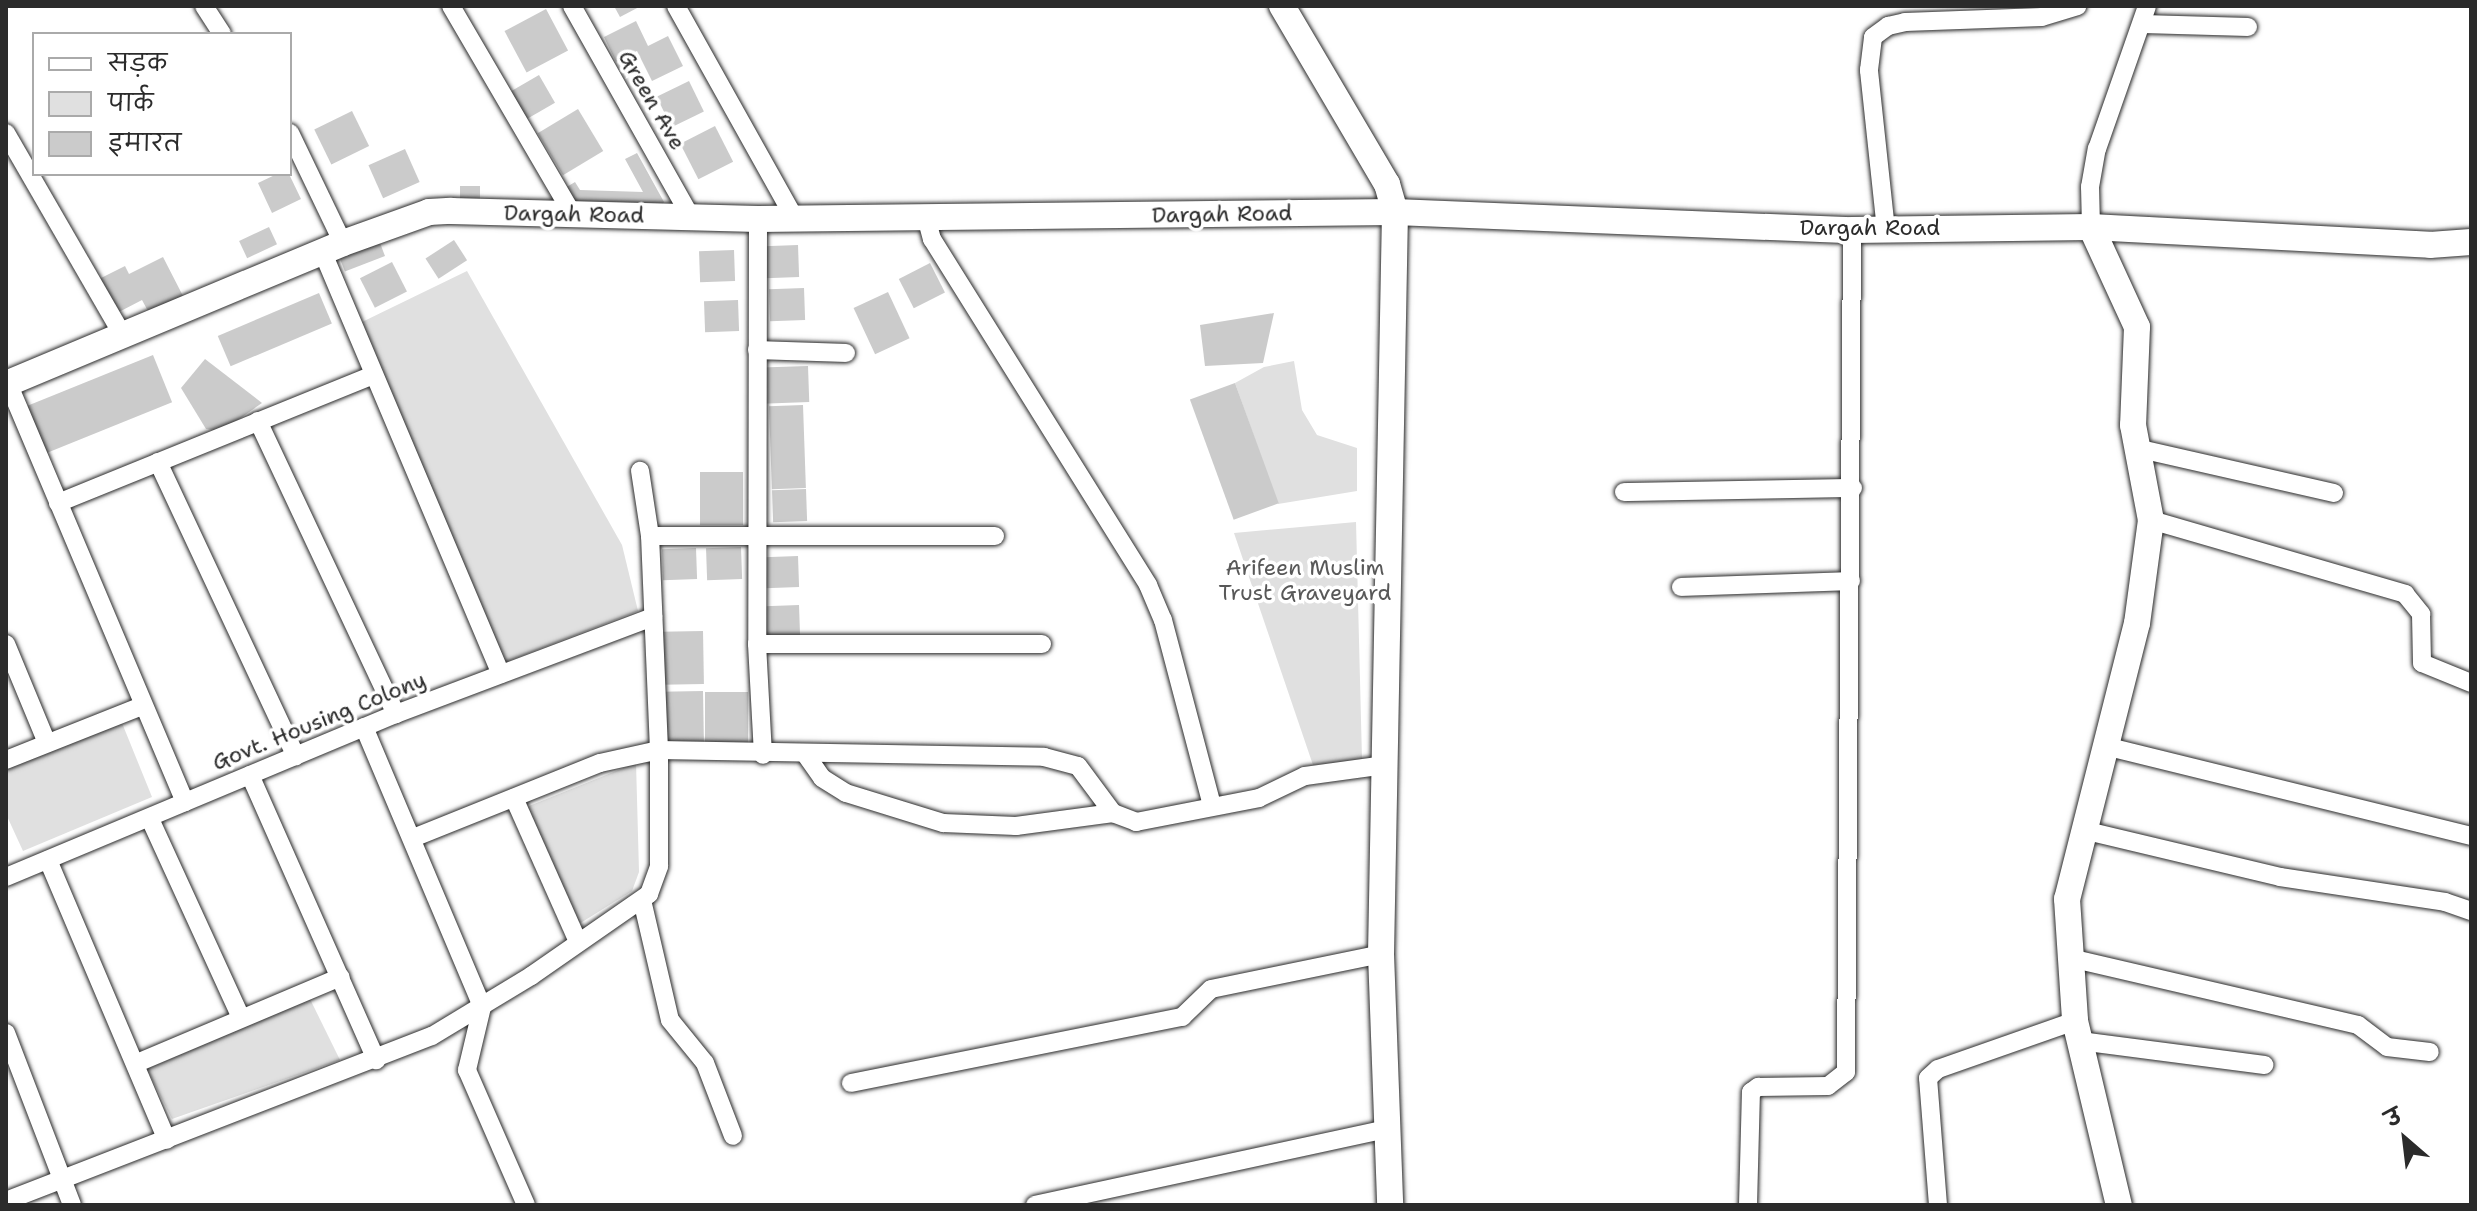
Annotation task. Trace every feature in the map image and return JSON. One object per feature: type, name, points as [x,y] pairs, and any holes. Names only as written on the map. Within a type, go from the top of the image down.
[{"type":"street","points":[[204,6],[221,32]]},
{"type":"street","points":[[451,6],[573,215]]},
{"type":"street","name":"Green Ave","points":[[572,6],[691,217]]},
{"type":"street","points":[[676,6],[795,219]]},
{"type":"street","points":[[1282,6],[1387,184],[1395,212],[1381,954],[1390,1205]]},
{"type":"street","points":[[1886,230],[1869,70],[1873,37],[1888,26],[1905,22],[2042,17],[2077,6]]},
{"type":"street","points":[[2119,1205],[2077,1031],[2067,899],[2083,830],[2109,747],[2139,610],[2151,520],[2136,448],[2137,327],[2091,227],[2090,187],[2097,149],[2145,15],[2248,27]]},
{"type":"street","points":[[6,133],[121,332]]},
{"type":"street","points":[[292,138],[333,248],[373,375],[501,674]]},
{"type":"street","name":"Dargah Road","points":[[7,384],[121,332],[429,212],[795,219],[1395,212],[1852,230],[2091,227],[2430,245],[2471,242]]},
{"type":"street","points":[[926,217],[932,239],[1148,585],[1163,620],[1212,806]]},
{"type":"street","points":[[758,219],[757,644],[763,755]]},
{"type":"street","points":[[1748,1205],[1751,1092],[1758,1087],[1828,1086],[1846,1072],[1853,488],[1852,230]]},
{"type":"street","points":[[757,350],[846,353]]},
{"type":"street","points":[[58,503],[373,375]]},
{"type":"street","points":[[7,384],[185,802]]},
{"type":"street","points":[[258,421],[396,714]]},
{"type":"street","points":[[2136,448],[2334,493]]},
{"type":"street","points":[[158,462],[296,756]]},
{"type":"street","points":[[6,1201],[376,1060],[482,1007],[642,900],[657,883],[659,750],[650,536],[640,471]]},
{"type":"street","points":[[1624,492],[1853,488]]},
{"type":"street","points":[[2151,520],[2405,594],[2421,614],[2422,663],[2471,683]]},
{"type":"street","points":[[650,536],[995,536]]},
{"type":"street","points":[[1681,587],[1851,581]]},
{"type":"street","name":"Govt. Housing Colony","points":[[6,877],[396,714],[653,617]]},
{"type":"street","points":[[6,644],[47,743]]},
{"type":"street","points":[[757,644],[1042,644]]},
{"type":"street","points":[[6,760],[142,706]]},
{"type":"street","points":[[364,727],[482,1007],[467,1070],[526,1205]]},
{"type":"street","points":[[2109,747],[2471,836]]},
{"type":"street","points":[[413,838],[620,756],[659,750],[763,755],[1044,757],[1078,766],[1113,813]]},
{"type":"street","points":[[806,755],[822,778],[846,793],[943,823],[1016,826],[1113,813],[1136,822],[1259,798],[1305,776],[1385,765]]},
{"type":"street","points":[[250,775],[376,1060]]},
{"type":"street","points":[[514,798],[578,942]]},
{"type":"street","points":[[150,819],[240,1016]]},
{"type":"street","points":[[2083,830],[2280,877],[2445,902],[2471,911]]},
{"type":"street","points":[[48,860],[137,1063],[167,1140]]},
{"type":"street","points":[[642,900],[670,1020],[705,1063],[733,1136]]},
{"type":"street","points":[[851,1083],[1182,1017],[1211,989],[1381,954]]},
{"type":"street","points":[[2070,958],[2358,1025],[2387,1047],[2430,1052]]},
{"type":"street","points":[[137,1063],[240,1016],[341,977]]},
{"type":"street","points":[[1938,1205],[1928,1078],[1938,1069],[2077,1031],[2264,1065]]},
{"type":"street","points":[[6,1033],[13,1072],[72,1205]]},
{"type":"street","points":[[1035,1205],[1386,1129]]},
{"type":"green space","points":[[467,271],[622,545],[638,611],[503,663],[362,322]]},
{"type":"green space","points":[[1294,361],[1302,410],[1317,435],[1357,448],[1357,491],[1278,504],[1235,383],[1264,367]]},
{"type":"green space","name":"Arifeen Muslim Trust Graveyard","points":[[1356,522],[1362,760],[1313,765],[1234,533]]},
{"type":"green space","points":[[122,723],[152,797],[23,851],[6,814],[6,769]]},
{"type":"green space","points":[[636,763],[639,872],[632,891],[574,927],[521,827],[529,806]]},
{"type":"green space","points":[[310,999],[340,1060],[172,1119],[147,1069]]},
{"type":"building","points":[[614,6],[641,6],[620,17]]},
{"type":"building","points":[[546,9],[568,50],[527,73],[505,31]]},
{"type":"building","points":[[636,21],[648,46],[668,36],[683,66],[652,81],[637,51],[616,62],[604,37]]},
{"type":"building","points":[[539,75],[555,103],[524,121],[508,93]]},
{"type":"building","points":[[689,81],[704,112],[672,127],[657,97]]},
{"type":"building","points":[[578,109],[603,151],[563,175],[538,133]]},
{"type":"building","points":[[352,111],[369,146],[331,164],[314,129]]},
{"type":"building","points":[[715,126],[733,162],[698,179],[680,144]]},
{"type":"building","points":[[405,149],[420,182],[383,198],[368,165]]},
{"type":"building","points":[[637,153],[664,202],[660,209],[572,201],[565,188],[575,182],[580,190],[643,192],[625,159]]},
{"type":"building","points":[[273,176],[290,176],[301,199],[272,213],[258,183]]},
{"type":"building","points":[[460,186],[480,186],[480,199],[460,199]]},
{"type":"building","points":[[269,227],[277,244],[247,258],[239,241]]},
{"type":"building","points":[[454,240],[467,260],[439,279],[425,259]]},
{"type":"building","points":[[380,243],[385,256],[345,271],[340,258]]},
{"type":"building","points":[[798,245],[799,277],[765,278],[764,246]]},
{"type":"building","points":[[734,250],[735,281],[700,282],[699,251]]},
{"type":"building","points":[[163,257],[183,296],[149,313],[142,300],[117,313],[99,279],[125,266],[129,274]]},
{"type":"building","points":[[392,262],[407,291],[375,308],[360,278]]},
{"type":"building","points":[[930,263],[945,292],[914,308],[899,279]]},
{"type":"building","points":[[804,288],[805,320],[770,321],[769,289]]},
{"type":"building","points":[[888,292],[910,338],[875,354],[854,308]]},
{"type":"building","points":[[319,293],[332,323],[231,366],[218,336]]},
{"type":"building","points":[[738,300],[739,331],[705,332],[704,301]]},
{"type":"building","points":[[1274,313],[1263,363],[1205,366],[1200,325]]},
{"type":"building","points":[[153,355],[172,402],[42,455],[23,407]]},
{"type":"building","points":[[205,359],[262,403],[222,431],[206,429],[181,388]]},
{"type":"building","points":[[808,366],[809,402],[761,404],[760,368]]},
{"type":"building","points":[[1235,383],[1279,503],[1234,520],[1190,399]]},
{"type":"building","points":[[803,405],[806,488],[772,489],[769,406]]},
{"type":"building","points":[[700,472],[743,472],[743,525],[700,525]]},
{"type":"building","points":[[806,489],[807,521],[773,522],[772,490]]},
{"type":"building","points":[[741,547],[742,579],[707,580],[706,548]]},
{"type":"building","points":[[696,548],[697,579],[663,580],[662,549]]},
{"type":"building","points":[[798,556],[799,587],[765,588],[764,557]]},
{"type":"building","points":[[799,605],[800,637],[766,638],[765,606]]},
{"type":"building","points":[[703,631],[704,684],[662,685],[661,632]]},
{"type":"building","points":[[703,691],[704,744],[662,745],[661,692]]},
{"type":"building","points":[[705,692],[748,692],[748,746],[705,746]]}]
